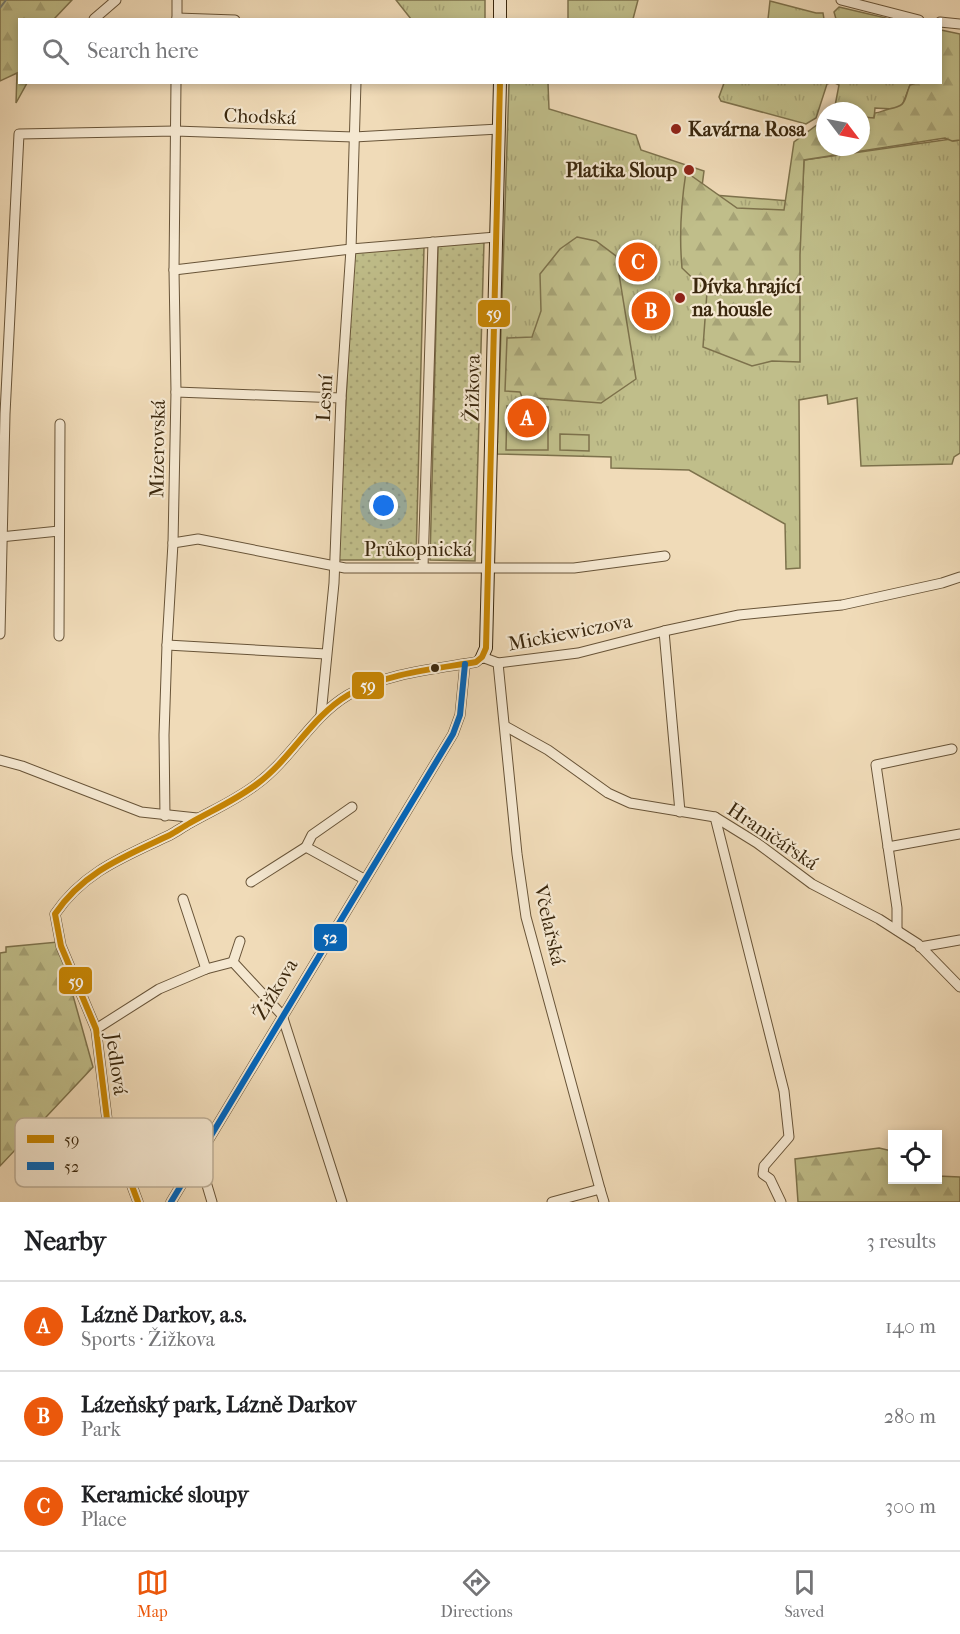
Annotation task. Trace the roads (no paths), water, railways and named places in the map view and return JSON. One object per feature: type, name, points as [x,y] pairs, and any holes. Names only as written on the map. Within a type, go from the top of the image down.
[{"type":"street","points":[[95,18],[116,0]]},
{"type":"street","points":[[177,0],[177,18]]},
{"type":"street","points":[[500,0],[500,18]]},
{"type":"street","points":[[841,0],[911,18]]},
{"type":"street","points":[[942,22],[960,24]]},
{"type":"street","name":"Mizerovská","points":[[165,816],[164,735],[173,543],[176,392],[174,270],[176,84]]},
{"type":"street","name":"Lesní","points":[[321,715],[334,583],[341,398],[351,249],[356,84]]},
{"type":"street","name":"Žižkova","points":[[482,657],[486,648],[500,84]]},
{"type":"street","name":"Chodská","points":[[3,414],[19,134],[175,131],[354,137],[499,129]]},
{"type":"street","points":[[174,270],[351,249],[496,237]]},
{"type":"street","points":[[423,567],[433,242]]},
{"type":"street","points":[[176,392],[341,398]]},
{"type":"street","points":[[0,634],[3,414]]},
{"type":"street","points":[[60,424],[60,636]]},
{"type":"street","points":[[2,537],[59,531]]},
{"type":"street","name":"Průkopnická","points":[[173,543],[198,539],[333,567],[574,568],[665,556]]},
{"type":"street","name":"Mickiewiczova","points":[[188,824],[227,804],[258,784],[278,766],[321,715],[348,695],[379,681],[476,662],[482,657],[498,663],[578,652],[739,615],[842,605],[960,577]]},
{"type":"street","points":[[664,631],[680,812]]},
{"type":"street","points":[[167,645],[326,654]]},
{"type":"street","name":"Včelařská","points":[[498,663],[517,854],[526,917],[604,1202]]},
{"type":"street","name":"Žižkova","points":[[213,1130],[453,734],[459,715],[465,664]]},
{"type":"street","name":"Hraničářská","points":[[505,726],[548,750],[608,793],[630,803],[715,817],[757,843],[812,884],[897,930],[920,947],[960,987]]},
{"type":"street","points":[[897,930],[897,908],[876,765],[952,750]]},
{"type":"street","name":"Mickiewiczova","points":[[0,760],[22,766],[141,812],[199,818]]},
{"type":"street","points":[[251,882],[306,848],[312,835],[352,807]]},
{"type":"street","points":[[715,817],[784,1091],[789,1137],[764,1166],[763,1174],[770,1179],[781,1202]]},
{"type":"street","name":"Jedlová","points":[[107,1118],[96,1029],[61,946],[55,914],[91,876],[119,858],[172,834],[188,824]]},
{"type":"street","points":[[888,847],[960,834]]},
{"type":"street","points":[[306,848],[364,879]]},
{"type":"street","points":[[183,899],[206,969]]},
{"type":"street","points":[[920,947],[960,940]]},
{"type":"street","points":[[233,962],[240,941]]},
{"type":"street","points":[[96,1029],[159,989],[206,969],[233,962]]},
{"type":"street","points":[[233,962],[282,1015],[342,1202]]},
{"type":"street","name":"Jedlová","points":[[132,1187],[138,1202]]},
{"type":"street","name":"Žižkova","points":[[171,1202],[180,1187]]},
{"type":"street","points":[[208,1187],[212,1202]]},
{"type":"street","points":[[552,1202],[600,1189]]},
{"type":"waterway","points":[[0,8],[6,0]]},
{"type":"place","name":"Kavárna Rosa","points":[[676,129]]},
{"type":"place","name":"Platika Sloup","points":[[689,170]]},
{"type":"place","name":"Keramické sloupy","points":[[638,262]]},
{"type":"place","name":"Dívka hrající na housle","points":[[680,298]]},
{"type":"place","name":"Lázeňský park, Lázně Darkov","points":[[651,311]]},
{"type":"place","name":"Lázně Darkov, a.s.","points":[[527,418]]}]
